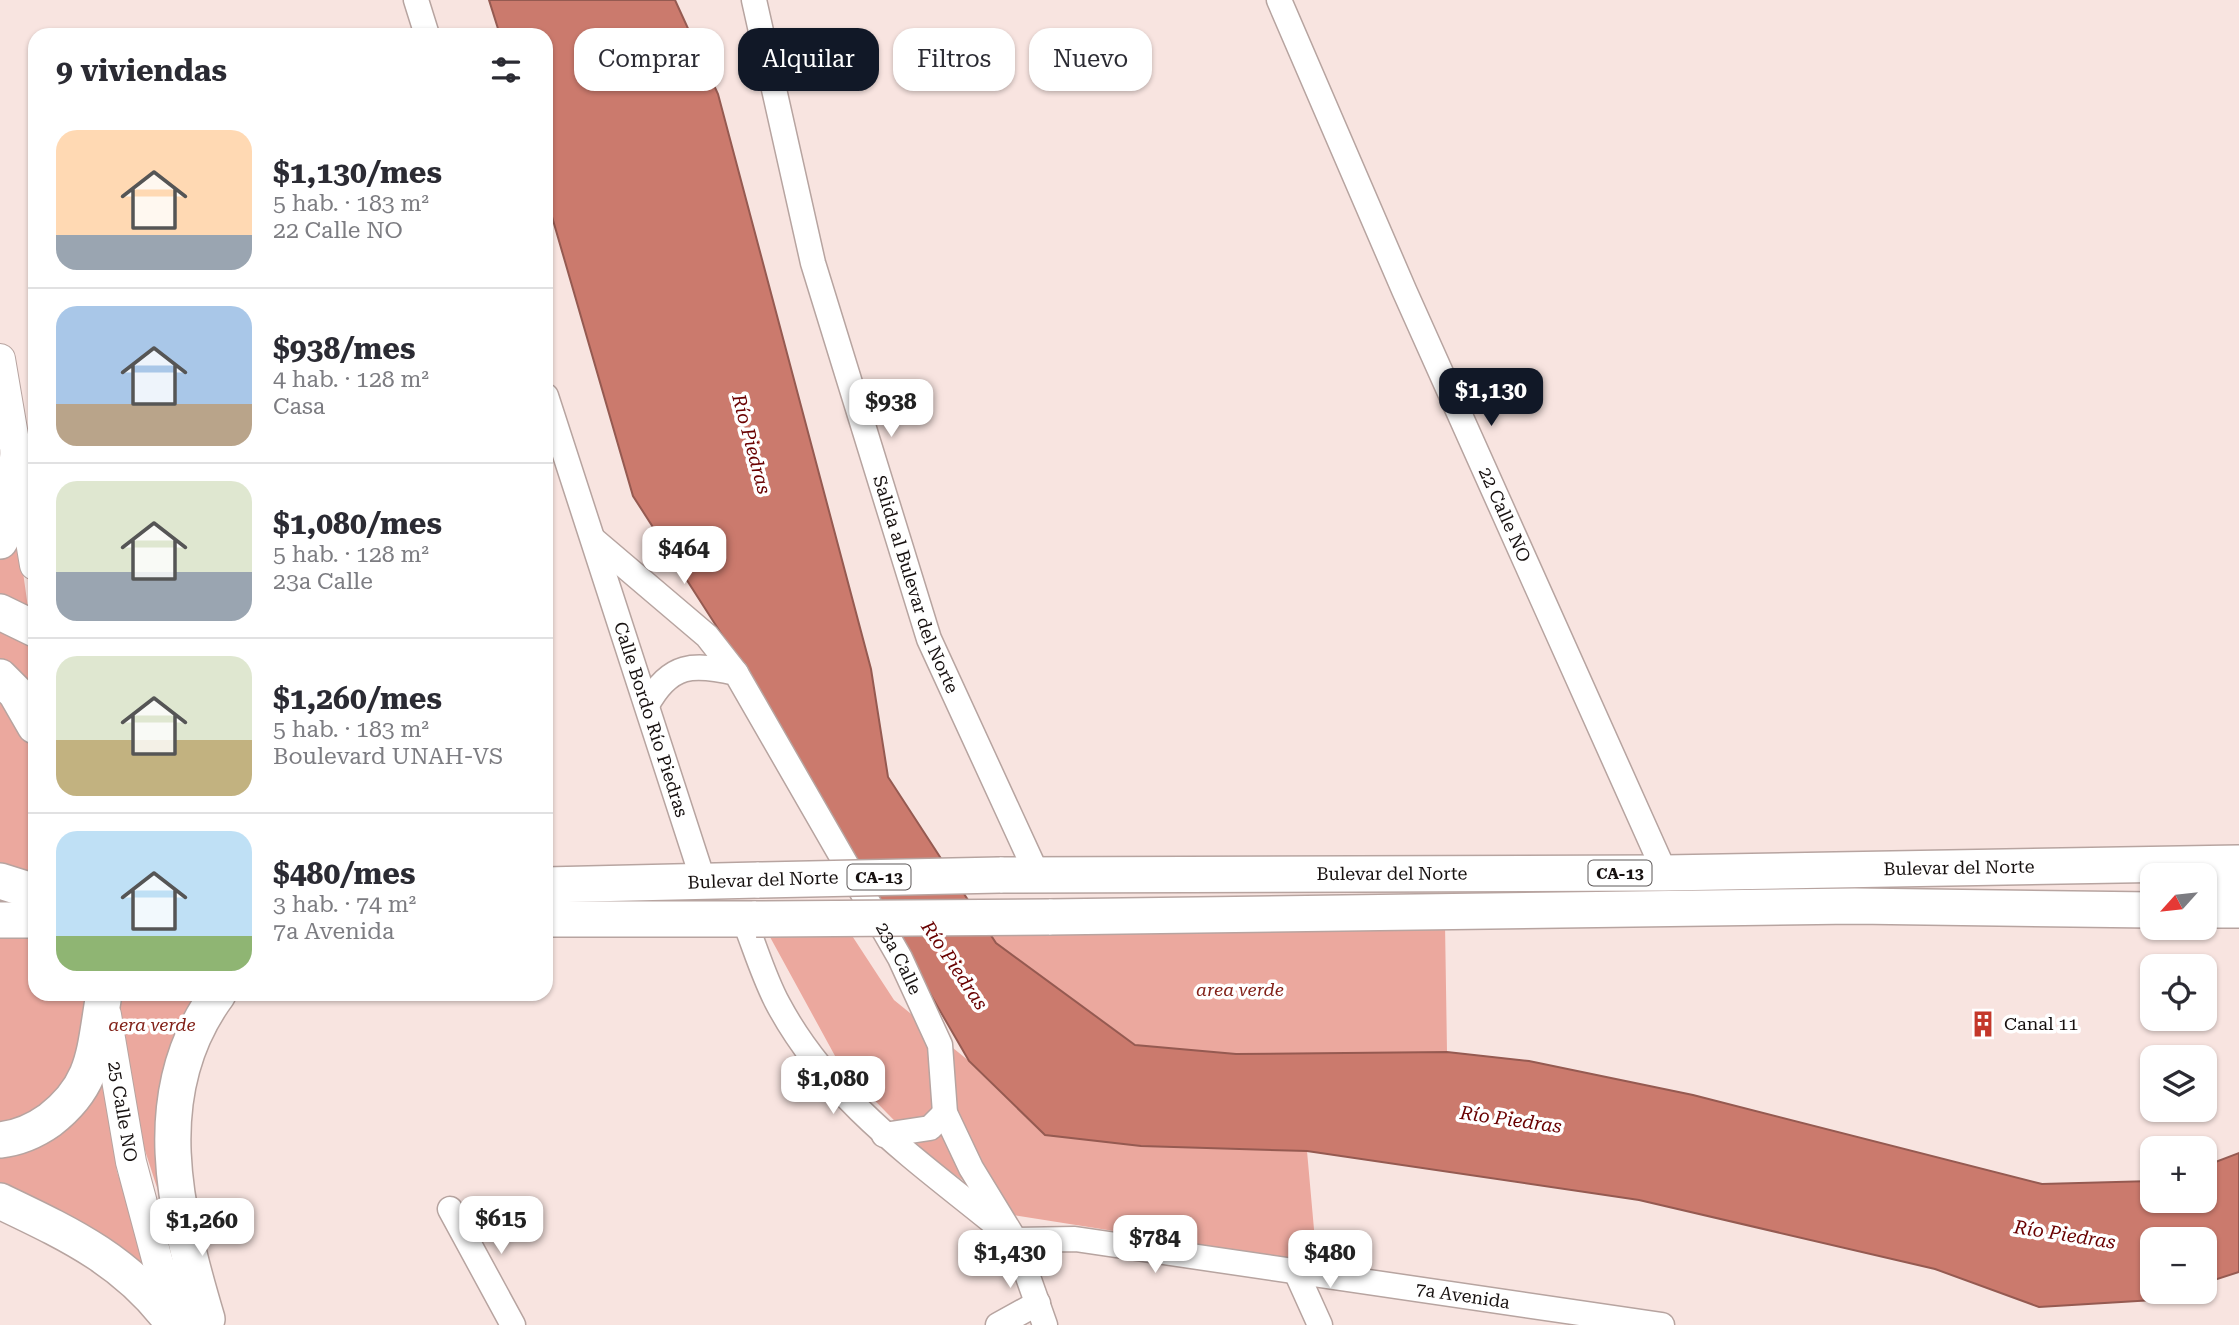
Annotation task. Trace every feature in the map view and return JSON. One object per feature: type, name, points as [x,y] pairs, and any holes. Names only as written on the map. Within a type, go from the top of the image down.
[{"type":"highway","points":[[0,541],[12,518],[18,453]]},
{"type":"highway","points":[[0,612],[28,626]]},
{"type":"highway","points":[[0,677],[16,693],[28,714]]},
{"type":"highway","name":"Bulevar del Norte","points":[[553,885],[1037,874],[1665,873],[2239,863]]},
{"type":"highway","points":[[0,881],[28,890]]},
{"type":"highway","points":[[8,915],[28,898]]},
{"type":"highway","name":"Bulevar del Norte","points":[[553,919],[750,920],[1855,906],[2140,910]]},
{"type":"highway","points":[[2217,910],[2239,910]]},
{"type":"highway","points":[[0,1140],[37,1129],[65,1108],[83,1088],[93,1058],[102,1001]]},
{"type":"highway","points":[[194,1323],[177,1202],[173,1111],[183,1056],[198,1022],[213,1001]]},
{"type":"highway","points":[[0,1201],[74,1237],[122,1268],[194,1323]]},
{"type":"main road","points":[[0,359],[28,519]]},
{"type":"main road","name":"25 Calle NO","points":[[104,1001],[124,1128],[151,1228],[172,1256],[194,1323]]},
{"type":"street","points":[[416,0],[426,28]]},
{"type":"street","name":"Salida al Bulevar del Norte","points":[[754,0],[813,263],[929,639],[1037,874]]},
{"type":"street","name":"22 Calle NO","points":[[1279,0],[1404,290],[1665,873]]},
{"type":"street","name":"Calle Bordo Río Piedras","points":[[553,417],[705,883]]},
{"type":"street","name":"23a Calle","points":[[593,538],[707,636],[736,673],[900,958],[940,1045],[945,1113],[971,1168],[1014,1240],[1042,1314]]},
{"type":"street","points":[[647,705],[656,689],[669,676],[701,665],[736,673]]},
{"type":"street","points":[[2217,893],[2228,887],[2239,886]]},
{"type":"street","points":[[750,920],[777,1003],[824,1074],[884,1135],[1014,1240]]},
{"type":"street","points":[[884,1135],[930,1128],[945,1113]]},
{"type":"street","points":[[450,1209],[513,1325]]},
{"type":"street","name":"7a Avenida","points":[[1014,1240],[1075,1239],[1297,1274],[1661,1325]]},
{"type":"street","points":[[1297,1274],[1320,1325]]},
{"type":"street","points":[[998,1325],[1042,1314]]},
{"type":"green space","points":[[17,529],[28,615],[0,602],[0,558]]},
{"type":"green space","points":[[0,621],[28,635],[28,701],[0,665]]},
{"type":"green space","points":[[0,692],[28,736],[28,872],[0,867]]},
{"type":"green space","name":"area verde","points":[[1445,924],[1447,1052],[1236,1054],[1136,1045],[996,943],[984,925]]},
{"type":"green space","points":[[764,926],[847,928],[894,1000],[969,1061],[1045,1135],[1141,1146],[1307,1151],[1317,1263],[1013,1215],[932,1159],[840,1065]]},
{"type":"green space","points":[[0,935],[28,935],[28,1001],[87,1001],[85,1057],[54,1105],[0,1131]]},
{"type":"green space","name":"aera verde","points":[[118,1001],[204,1001],[171,1231],[140,1135]]},
{"type":"green space","points":[[101,1067],[117,1172],[135,1222],[146,1277],[0,1190],[0,1148]]},
{"type":"water","name":"Río Piedras","points":[[489,0],[675,0],[688,28],[574,28],[574,91],[717,91],[871,669],[888,777],[996,943],[1135,1045],[1236,1054],[1447,1052],[1529,1061],[1693,1095],[2042,1184],[2140,1181],[2140,1213],[2217,1213],[2217,1161],[2239,1153],[2239,1272],[2217,1279],[2217,1227],[2140,1227],[2140,1301],[2039,1307],[1935,1269],[1639,1200],[1307,1151],[1141,1146],[1045,1135],[969,1061],[731,649],[633,496],[553,220],[553,28],[498,28]]},
{"type":"place","name":"Canal 11","points":[[1983,1024]]}]
